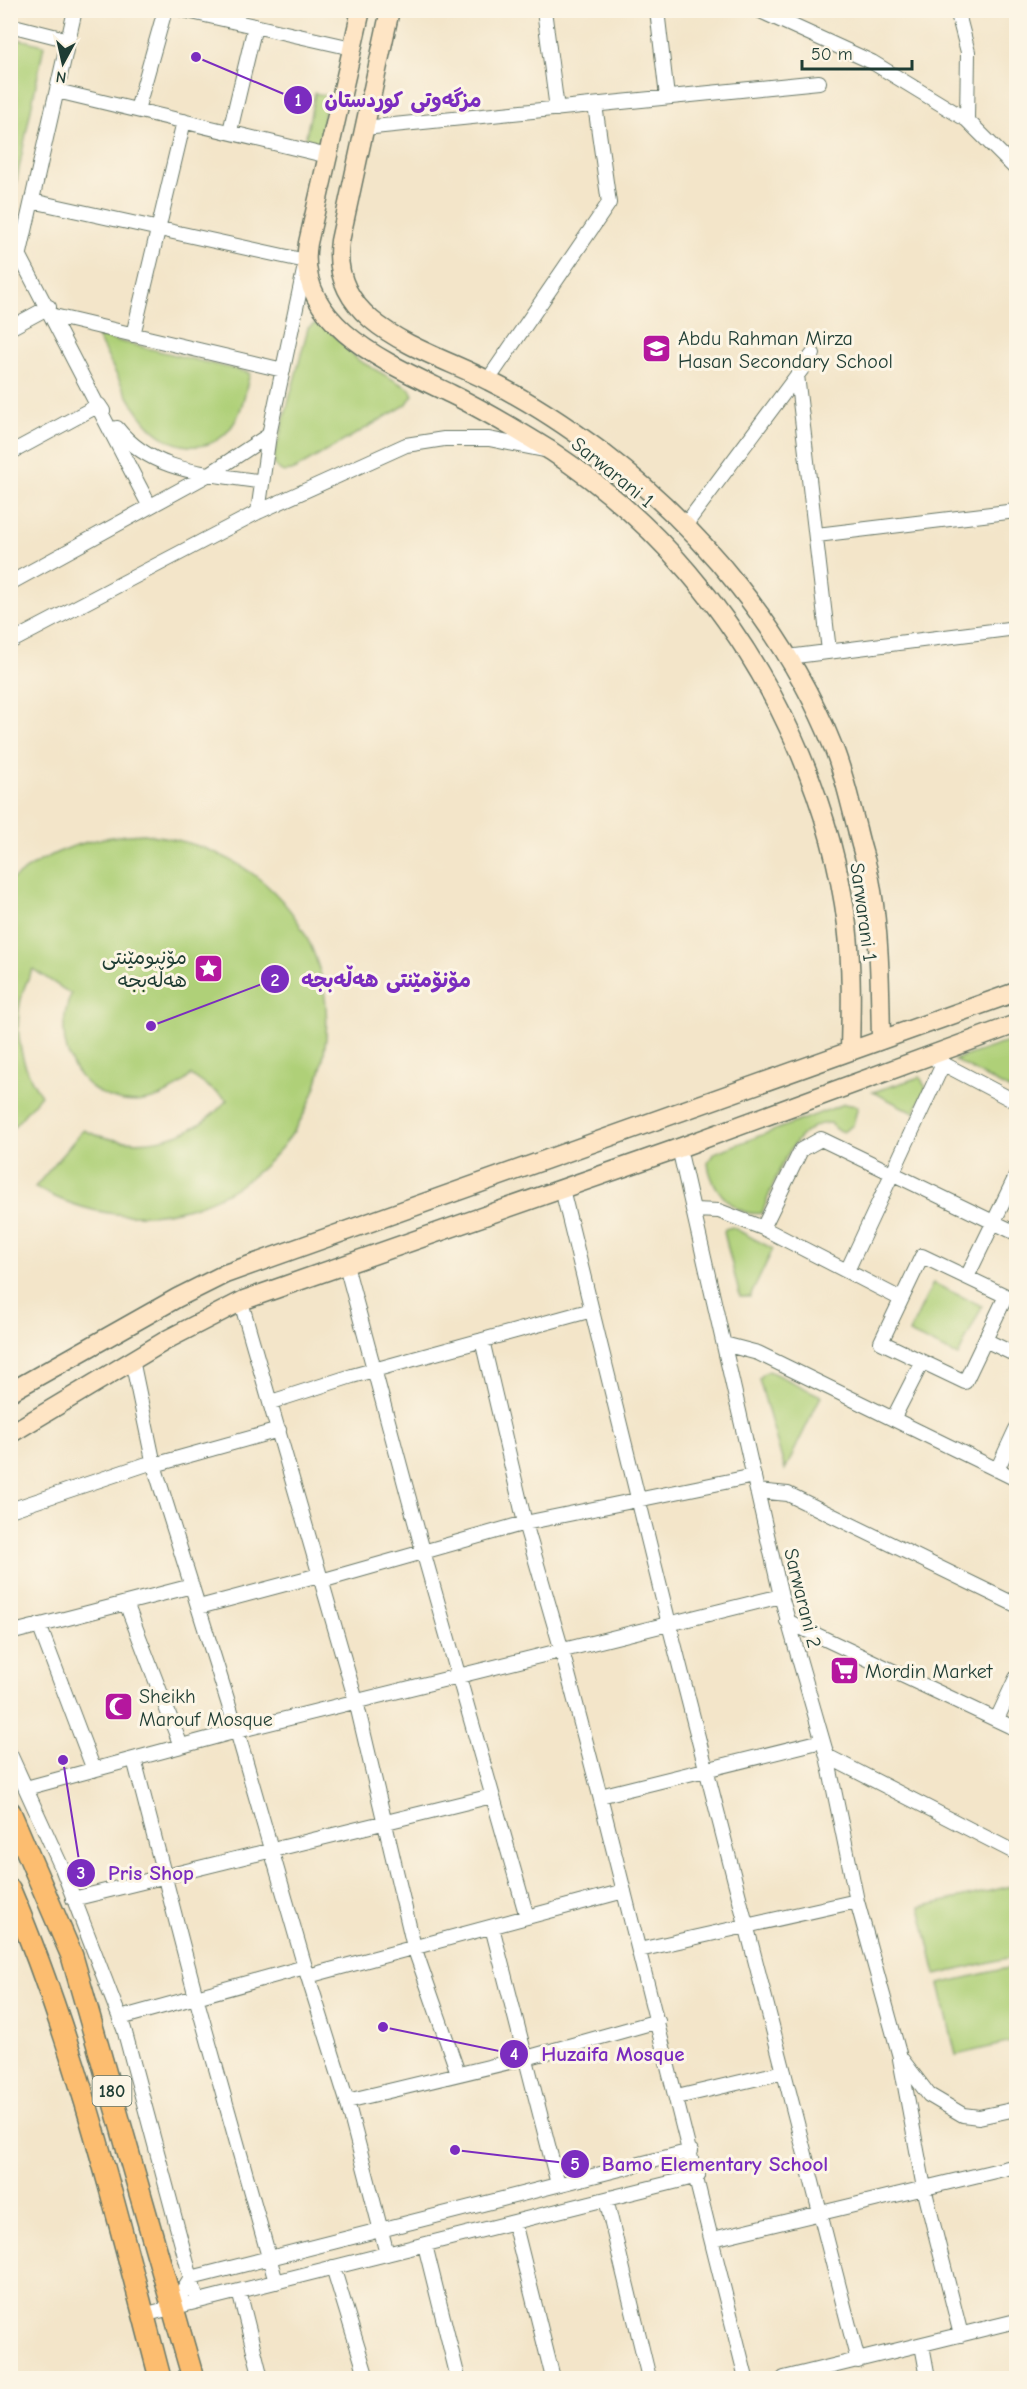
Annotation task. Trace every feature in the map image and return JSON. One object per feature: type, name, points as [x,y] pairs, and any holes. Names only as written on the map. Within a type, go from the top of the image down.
[{"type":"highway","name":"180","points":[[10,1812],[72,1956],[193,2379]]},
{"type":"highway","name":"180","points":[[10,1890],[43,1966],[68,2045],[92,2124],[160,2379]]},
{"type":"main road","name":"Sarwarani 1","points":[[361,10],[306,261],[308,278],[317,300],[357,342],[383,360],[465,401],[552,452],[606,492],[641,523],[707,595],[774,700],[794,738],[816,796],[836,864],[847,925],[851,990],[850,1050]]},
{"type":"main road","points":[[390,10],[340,240],[338,257],[341,280],[358,307],[388,332],[488,380],[557,420],[622,469],[686,524],[788,657],[835,750],[871,884],[879,954],[881,1040]]},
{"type":"main road","points":[[707,595],[728,576]]},
{"type":"main road","points":[[10,1392],[177,1298],[225,1274],[1017,992]]},
{"type":"main road","points":[[10,1434],[132,1360],[242,1302],[936,1061],[1017,1024]]},
{"type":"main road","points":[[382,1218],[391,1249]]},
{"type":"street","points":[[20,253],[75,10]]},
{"type":"street","points":[[137,110],[165,10]]},
{"type":"street","points":[[183,10],[209,13],[352,48]]},
{"type":"street","points":[[544,10],[557,109]]},
{"type":"street","points":[[657,10],[668,97]]},
{"type":"street","points":[[758,10],[872,62],[967,120],[1017,169]]},
{"type":"street","points":[[957,10],[968,52],[967,120]]},
{"type":"street","points":[[10,25],[69,40]]},
{"type":"street","points":[[230,132],[255,26]]},
{"type":"street","points":[[364,128],[819,82]]},
{"type":"street","points":[[57,91],[328,156]]},
{"type":"street","points":[[488,380],[609,203],[595,105]]},
{"type":"street","points":[[133,335],[184,121]]},
{"type":"street","points":[[32,201],[306,261],[269,435],[258,513]]},
{"type":"street","points":[[10,237],[51,312],[149,505]]},
{"type":"street","points":[[10,328],[51,312],[133,335],[283,370]]},
{"type":"street","points":[[686,524],[813,354]]},
{"type":"street","points":[[797,375],[829,651]]},
{"type":"street","points":[[10,453],[99,405]]},
{"type":"street","points":[[99,405],[126,440],[152,459],[176,469],[262,482]]},
{"type":"street","points":[[10,583],[211,473],[269,435]]},
{"type":"street","points":[[10,642],[258,513],[406,445],[444,439],[489,439],[552,452]]},
{"type":"street","points":[[817,535],[1017,511]]},
{"type":"street","points":[[788,657],[1017,628]]},
{"type":"street","points":[[847,1271],[892,1173],[936,1061],[1017,1102]]},
{"type":"street","points":[[763,1228],[801,1150],[821,1139],[1017,1233]]},
{"type":"street","name":"Sarwarani 2","points":[[679,1149],[787,1621],[827,1756],[856,1900],[900,2057],[929,2095],[963,2115],[979,2117],[1016,2112]]},
{"type":"street","points":[[967,1277],[1017,1176]]},
{"type":"street","points":[[562,1189],[669,1624],[858,2361]]},
{"type":"street","points":[[693,1210],[719,1211],[763,1228],[901,1299]]},
{"type":"street","points":[[922,1256],[1006,1296],[965,1382],[881,1342],[901,1299],[922,1256]]},
{"type":"street","points":[[346,1265],[423,1551],[527,1917]]},
{"type":"street","points":[[242,1302],[356,1701],[414,1947],[458,2073]]},
{"type":"street","points":[[271,1402],[592,1310]]},
{"type":"street","points":[[482,1340],[525,1523],[562,1650],[698,2176],[746,2379]]},
{"type":"street","points":[[985,1340],[1017,1355]]},
{"type":"street","points":[[724,1344],[758,1353],[1017,1479]]},
{"type":"street","points":[[132,1360],[153,1463],[237,1731],[306,1972],[347,2101],[387,2254]]},
{"type":"street","points":[[893,1419],[922,1362]]},
{"type":"street","points":[[997,1470],[1017,1429]]},
{"type":"street","points":[[10,1510],[153,1463],[279,1430]]},
{"type":"street","points":[[199,1607],[320,1578],[525,1523],[754,1476]]},
{"type":"street","points":[[757,1491],[788,1494],[1017,1605]]},
{"type":"street","points":[[10,1633],[192,1586]]},
{"type":"street","points":[[26,1788],[237,1731],[781,1596]]},
{"type":"street","points":[[126,1603],[181,1746]]},
{"type":"street","points":[[787,1621],[1017,1729]]},
{"type":"street","points":[[39,1626],[94,1770]]},
{"type":"street","points":[[996,1719],[1017,1678]]},
{"type":"street","points":[[600,1797],[822,1741]]},
{"type":"street","points":[[10,1754],[74,1899],[120,2018],[197,2301]]},
{"type":"street","points":[[827,1756],[1017,1853]]},
{"type":"street","points":[[134,1759],[196,1997],[276,2282]]},
{"type":"street","points":[[74,1899],[492,1796]]},
{"type":"street","points":[[120,2018],[196,1997],[414,1947],[624,1891]]},
{"type":"street","points":[[639,1950],[856,1900]]},
{"type":"street","points":[[492,1927],[558,2184]]},
{"type":"street","points":[[347,2101],[526,2058],[658,2021]]},
{"type":"street","points":[[900,2057],[924,2188],[961,2335]]},
{"type":"street","points":[[677,2097],[784,2073]]},
{"type":"street","points":[[172,2308],[191,2277],[691,2151]]},
{"type":"street","points":[[713,2240],[1017,2166]]},
{"type":"street","points":[[143,2315],[698,2176]]},
{"type":"street","points":[[606,2199],[649,2379]]},
{"type":"street","points":[[514,2222],[553,2379]]},
{"type":"street","points":[[425,2245],[458,2379]]},
{"type":"street","points":[[333,2267],[367,2379]]},
{"type":"street","points":[[239,2291],[261,2379]]},
{"type":"street","points":[[784,2379],[838,2372],[858,2361],[1017,2321]]},
{"type":"street","points":[[922,2345],[928,2379]]},
{"type":"green space","points":[[10,37],[44,45],[12,203],[10,201]]},
{"type":"green space","points":[[315,93],[328,96],[319,144],[305,141]]},
{"type":"green space","points":[[314,324],[324,324],[358,360],[410,389],[413,395],[406,405],[292,471],[283,472],[275,466],[274,457],[308,328]]},
{"type":"green space","points":[[97,336],[250,373],[236,420],[223,436],[212,443],[188,446],[165,438],[154,431],[138,412]]},
{"type":"green space","points":[[144,834],[201,847],[228,858],[253,874],[291,912],[316,958],[326,1007],[324,1056],[309,1104],[282,1147],[244,1182],[196,1206],[175,1212],[155,1215],[114,1214],[74,1204],[35,1187],[83,1130],[122,1141],[141,1142],[160,1139],[196,1126],[212,1115],[227,1100],[191,1075],[167,1093],[141,1101],[117,1100],[95,1090],[78,1073],[67,1051],[64,1024],[71,994],[33,969],[21,1000],[19,1033],[26,1066],[41,1095],[11,1130],[10,881],[41,860],[73,846],[107,838]]},
{"type":"green space","points":[[1016,1039],[1016,1093],[954,1060]]},
{"type":"green space","points":[[920,1077],[926,1088],[914,1113],[873,1092]]},
{"type":"green space","points":[[844,1104],[858,1106],[853,1125],[843,1132],[835,1129],[831,1123],[817,1125],[805,1132],[786,1156],[762,1213],[742,1211],[718,1190],[709,1171],[708,1162],[714,1153]]},
{"type":"green space","points":[[732,1227],[773,1249],[750,1297],[740,1297],[724,1232],[725,1229]]},
{"type":"green space","points":[[933,1283],[982,1306],[958,1356],[909,1333]]},
{"type":"green space","points":[[769,1371],[821,1396],[785,1470],[759,1379],[762,1374]]},
{"type":"green space","points":[[1016,1885],[1016,1956],[936,1975],[920,1907]]},
{"type":"green space","points":[[1016,1966],[1016,2041],[956,2055],[939,1984]]},
{"type":"place","name":"مزگەوتی کوردستان","points":[[196,57]]},
{"type":"place","name":"Abdu Rahman Mirza Hasan Secondary School","points":[[657,349]]},
{"type":"place","name":"مۆنیومێنتی هەڵەبجە","points":[[208,968]]},
{"type":"place","name":"مۆنۆمێنتی هەڵەبجە","points":[[151,1026]]},
{"type":"place","name":"Mordin Market","points":[[844,1671]]},
{"type":"place","name":"Sheikh Marouf Mosque","points":[[118,1707]]},
{"type":"place","name":"Pris Shop","points":[[63,1760]]},
{"type":"place","name":"Huzaifa Mosque","points":[[383,2027]]},
{"type":"place","name":"Bamo Elementary School","points":[[455,2150]]}]
